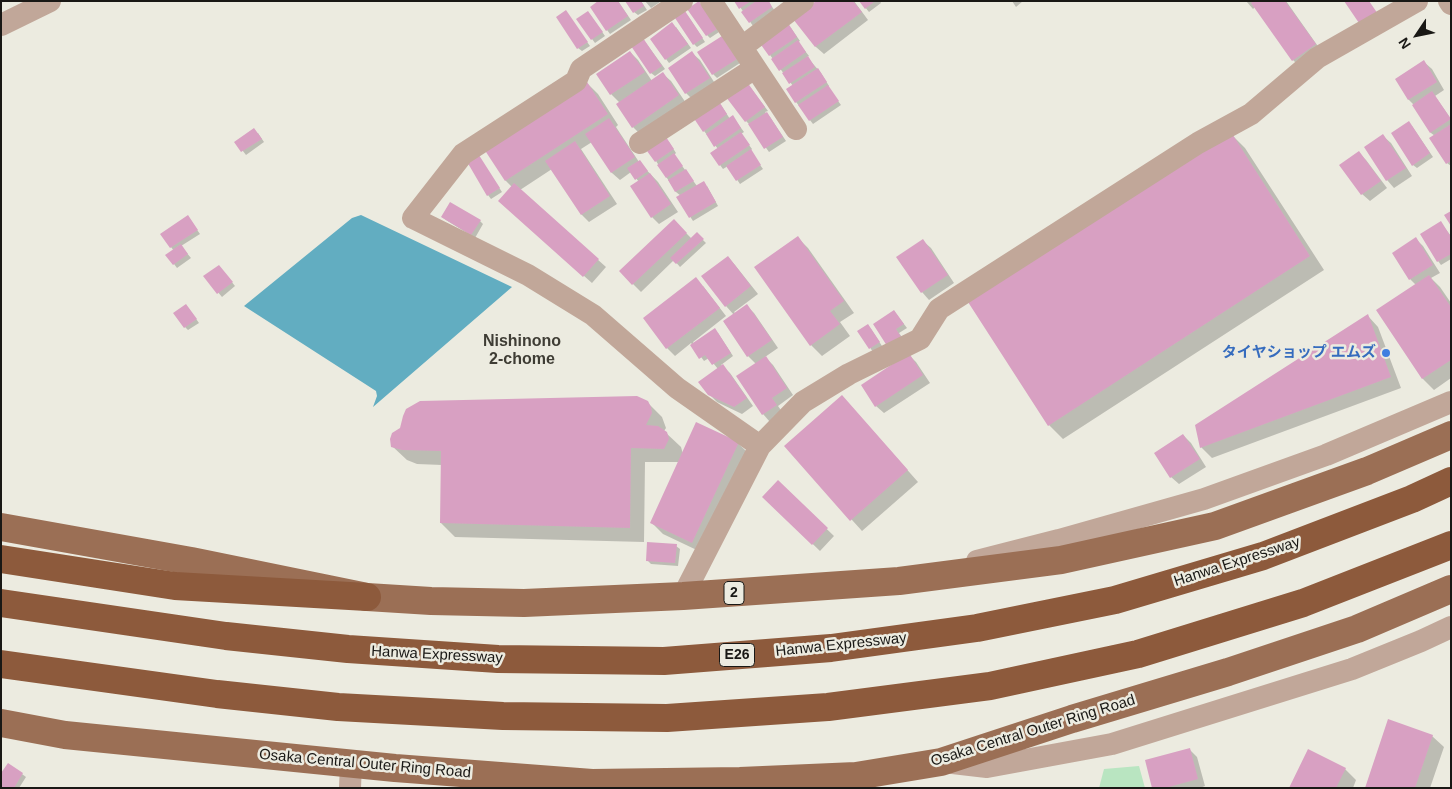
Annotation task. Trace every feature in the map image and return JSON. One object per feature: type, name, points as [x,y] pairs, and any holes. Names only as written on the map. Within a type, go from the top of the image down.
[{"type":"highway","name":"Hanwa Expressway","points":[[1,604],[244,638],[348,649],[498,659],[664,660],[831,648],[976,628],[1114,600],[1263,556],[1412,499],[1451,481]]},
{"type":"highway","points":[[1,664],[217,694],[338,707],[483,715],[667,718],[828,707],[990,686],[1138,654],[1303,602],[1451,545]]},
{"type":"highway","points":[[1,559],[175,586],[367,596]]},
{"type":"main road","name":"2","points":[[1,526],[367,596],[431,601],[524,603],[683,596],[899,581],[1060,560],[1215,526],[1367,471],[1451,435]]},
{"type":"main road","name":"Osaka Central Outer Ring Road","points":[[1,723],[66,735],[351,776],[395,768],[592,783],[740,782],[856,776],[941,762],[1072,719],[1228,672],[1358,629],[1451,589]]},
{"type":"street","points":[[1,25],[50,1]]},
{"type":"street","points":[[682,1],[581,69],[576,81],[463,154],[413,218],[528,275],[594,315],[677,388],[760,446]]},
{"type":"street","points":[[711,1],[796,130]]},
{"type":"street","points":[[742,47],[803,1]]},
{"type":"street","points":[[683,596],[760,446],[803,402],[849,374],[920,339],[939,309],[1198,143],[1251,114],[1317,58],[1418,1]]},
{"type":"street","points":[[640,143],[755,68]]},
{"type":"street","points":[[899,581],[1058,540],[1204,499],[1326,455],[1451,402]]},
{"type":"street","points":[[941,762],[987,767],[1112,744],[1352,669],[1451,627]]},
{"type":"green space","points":[[1139,766],[1145,788],[1099,788],[1104,769]]},
{"type":"water","points":[[361,215],[512,287],[373,407],[377,396],[376,391],[244,306],[352,218]]},
{"type":"building","points":[[598,1],[618,1],[628,16],[606,31],[590,7]]},
{"type":"building","points":[[625,1],[641,1],[644,6],[633,13]]},
{"type":"building","points":[[699,1],[717,29],[706,36],[687,9]]},
{"type":"building","points":[[734,1],[751,1],[739,9]]},
{"type":"building","points":[[756,1],[769,1],[772,7],[749,23],[741,12]]},
{"type":"building","points":[[816,1],[853,1],[862,12],[815,47],[793,19]]},
{"type":"building","points":[[859,1],[875,1],[865,9]]},
{"type":"building","points":[[1254,1],[1285,1],[1316,44],[1292,61],[1251,3]]},
{"type":"building","points":[[1344,1],[1369,1],[1378,14],[1361,26]]},
{"type":"building","points":[[566,10],[588,42],[577,49],[556,17]]},
{"type":"building","points":[[588,11],[603,32],[591,40],[576,19]]},
{"type":"building","points":[[685,11],[703,38],[693,45],[675,18]]},
{"type":"building","points":[[672,22],[688,44],[665,60],[650,39]]},
{"type":"building","points":[[788,23],[797,37],[769,56],[759,42]]},
{"type":"building","points":[[722,36],[737,59],[712,75],[697,52]]},
{"type":"building","points":[[643,38],[662,66],[650,74],[631,46]]},
{"type":"building","points":[[798,40],[806,52],[779,71],[771,59]]},
{"type":"building","points":[[630,51],[645,72],[610,95],[596,74]]},
{"type":"building","points":[[692,51],[710,78],[685,94],[668,68]]},
{"type":"building","points":[[808,56],[815,67],[789,84],[782,73]]},
{"type":"building","points":[[1424,60],[1437,82],[1408,100],[1395,79]]},
{"type":"building","points":[[818,68],[827,82],[795,103],[786,89]]},
{"type":"building","points":[[663,72],[679,95],[632,128],[616,104]]},
{"type":"building","points":[[587,82],[608,114],[505,181],[484,149]]},
{"type":"building","points":[[747,82],[765,107],[745,122],[726,97]]},
{"type":"building","points":[[828,85],[839,101],[809,121],[798,105]]},
{"type":"building","points":[[1432,91],[1451,119],[1430,133],[1412,105]]},
{"type":"building","points":[[718,100],[727,114],[703,132],[693,117]]},
{"type":"building","points":[[767,112],[783,137],[764,149],[748,124]]},
{"type":"building","points":[[733,115],[741,128],[714,147],[706,134]]},
{"type":"building","points":[[609,118],[635,157],[611,173],[585,134]]},
{"type":"building","points":[[1409,121],[1430,153],[1412,166],[1391,133]]},
{"type":"building","points":[[1451,124],[1451,161],[1446,164],[1429,138]]},
{"type":"building","points":[[254,128],[262,139],[241,152],[234,142]]},
{"type":"building","points":[[741,132],[750,145],[719,166],[710,153]]},
{"type":"building","points":[[1231,132],[1310,256],[1048,426],[968,302]]},
{"type":"building","points":[[1383,134],[1406,168],[1386,181],[1364,147]]},
{"type":"building","points":[[666,137],[674,149],[655,162],[647,151]]},
{"type":"building","points":[[575,141],[610,196],[581,215],[545,161]]},
{"type":"building","points":[[751,149],[761,165],[736,181],[726,166]]},
{"type":"building","points":[[1359,151],[1381,181],[1361,195],[1339,165]]},
{"type":"building","points":[[477,152],[500,188],[487,196],[466,160]]},
{"type":"building","points":[[674,153],[683,166],[666,178],[657,165]]},
{"type":"building","points":[[640,160],[648,171],[635,180],[627,168]]},
{"type":"building","points":[[686,169],[694,181],[675,192],[668,180]]},
{"type":"building","points":[[650,173],[671,204],[651,218],[630,186]]},
{"type":"building","points":[[704,181],[716,202],[689,218],[676,197]]},
{"type":"building","points":[[514,183],[599,259],[583,277],[498,201]]},
{"type":"building","points":[[450,202],[481,220],[471,235],[441,217]]},
{"type":"building","points":[[1451,211],[1451,226],[1444,215]]},
{"type":"building","points":[[188,215],[198,230],[170,248],[160,234]]},
{"type":"building","points":[[674,219],[687,233],[632,285],[619,271]]},
{"type":"building","points":[[1441,221],[1451,237],[1451,254],[1437,262],[1420,234]]},
{"type":"building","points":[[697,232],[704,239],[676,264],[670,258]]},
{"type":"building","points":[[798,236],[844,301],[830,311],[840,324],[810,346],[754,267]]},
{"type":"building","points":[[1416,237],[1433,265],[1409,280],[1392,253]]},
{"type":"building","points":[[923,239],[948,275],[921,293],[896,257]]},
{"type":"building","points":[[181,244],[188,254],[173,265],[165,255]]},
{"type":"building","points":[[728,256],[751,286],[725,307],[701,276]]},
{"type":"building","points":[[219,265],[233,282],[217,294],[203,276]]},
{"type":"building","points":[[1429,275],[1451,307],[1451,360],[1422,379],[1376,310]]},
{"type":"building","points":[[696,277],[720,308],[666,349],[643,318]]},
{"type":"building","points":[[186,304],[197,319],[184,328],[173,313]]},
{"type":"building","points":[[747,304],[772,340],[747,357],[723,321]]},
{"type":"building","points":[[894,310],[904,324],[896,329],[903,340],[889,349],[873,324]]},
{"type":"building","points":[[1368,314],[1391,377],[1200,448],[1195,425]]},
{"type":"building","points":[[868,324],[880,342],[869,349],[857,331]]},
{"type":"building","points":[[715,328],[731,353],[712,365],[705,355],[699,359],[690,345]]},
{"type":"building","points":[[909,353],[923,375],[875,407],[861,385]]},
{"type":"building","points":[[766,356],[787,388],[772,398],[777,405],[762,415],[736,376]]},
{"type":"building","points":[[723,364],[747,398],[734,407],[708,395],[698,382]]},
{"type":"building","points":[[842,395],[908,470],[850,521],[784,446]]},
{"type":"building","points":[[637,396],[648,401],[651,407],[652,413],[646,425],[658,426],[667,432],[669,439],[664,449],[631,448],[630,528],[440,523],[441,451],[402,450],[391,447],[390,439],[392,433],[400,428],[406,409],[420,401]]},
{"type":"building","points":[[696,422],[739,442],[692,543],[650,523]]},
{"type":"building","points":[[1183,434],[1200,459],[1170,478],[1154,453]]},
{"type":"building","points":[[778,480],[828,528],[812,545],[762,497]]},
{"type":"building","points":[[647,542],[677,544],[675,563],[646,561]]},
{"type":"building","points":[[1388,719],[1433,735],[1415,788],[1365,788]]},
{"type":"building","points":[[1190,748],[1198,779],[1165,788],[1152,788],[1145,760]]},
{"type":"building","points":[[1308,749],[1346,768],[1336,788],[1289,788]]},
{"type":"building","points":[[8,763],[23,773],[14,788],[1,788],[1,773]]},
{"type":"place","name":"タイヤショップ エムズ","points":[[1386,353]]},
{"type":"district","name":"Nishinono 2-chome","points":[[522,351]]}]
